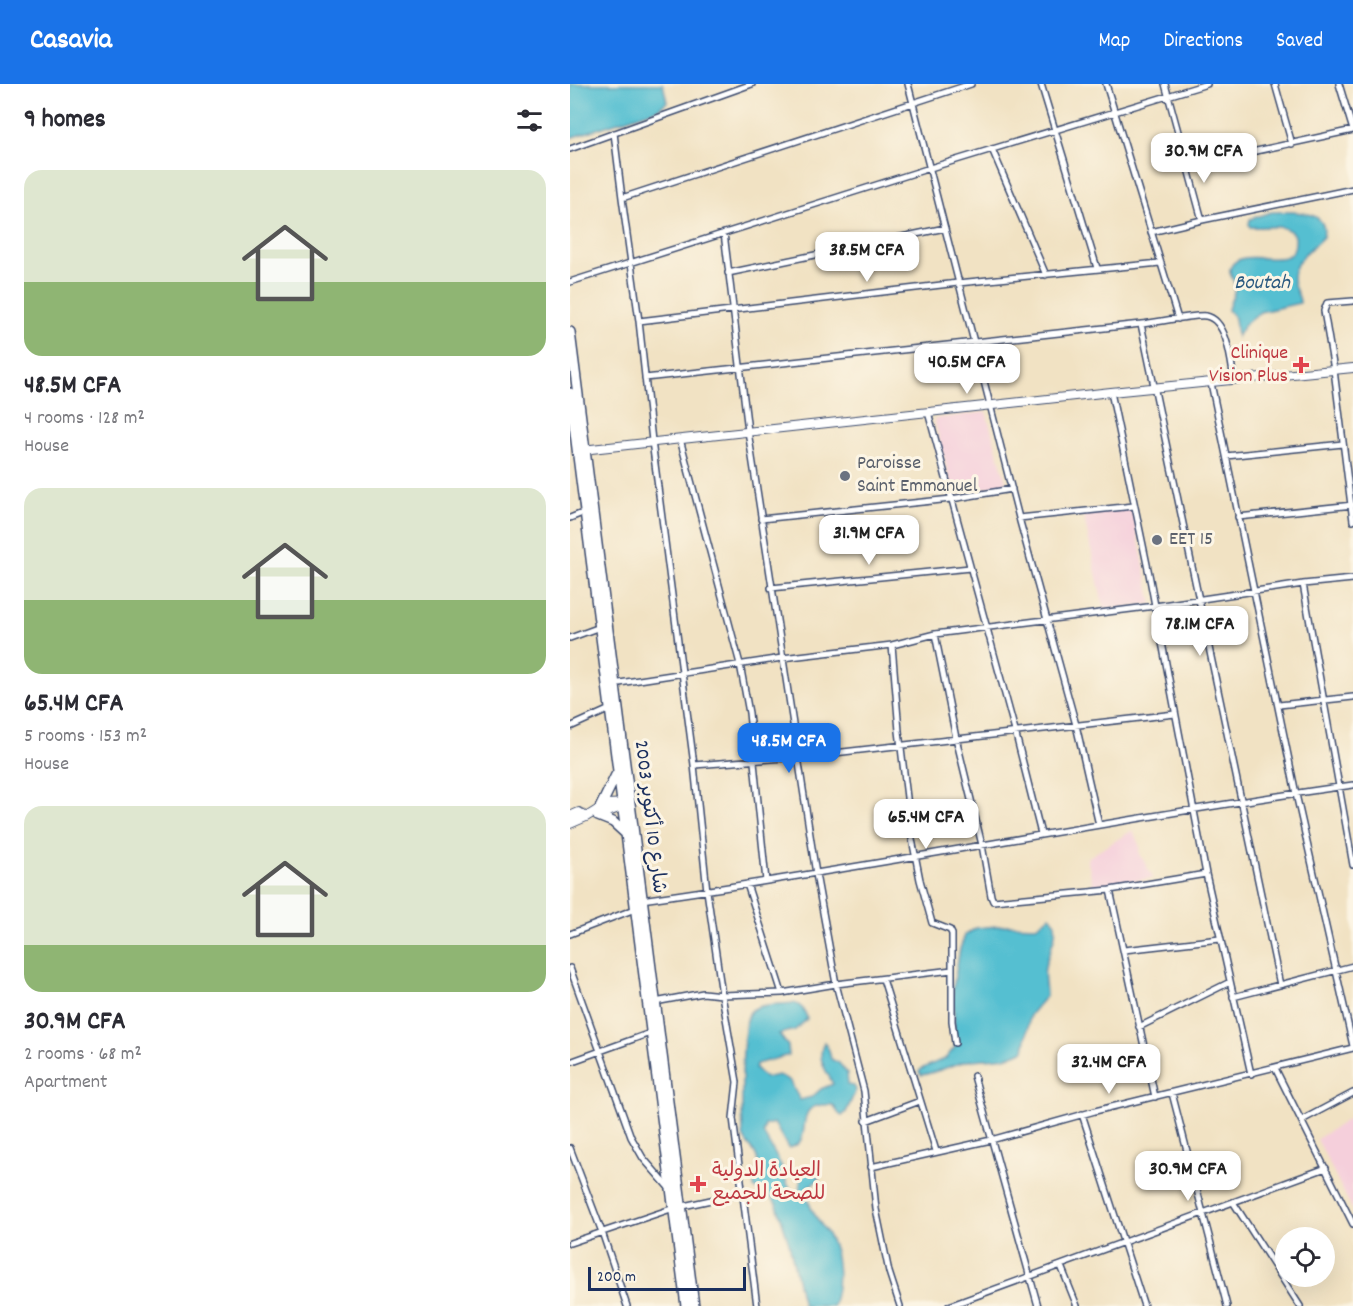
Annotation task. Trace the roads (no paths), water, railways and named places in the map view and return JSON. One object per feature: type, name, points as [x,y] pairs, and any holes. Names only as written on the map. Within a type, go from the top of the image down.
[{"type":"highway","name":"شارع 10 أكتوبر 2003","points":[[570,332],[585,512],[600,627],[611,684],[610,709],[617,772],[625,805],[625,833],[655,1002],[654,1032],[671,1190],[678,1208],[686,1306]]},
{"type":"highway","name":"شارع 10 أكتوبر 2003","points":[[570,393],[572,427],[581,450],[654,1032],[694,1306]]},
{"type":"highway","points":[[617,772],[599,812],[625,833]]},
{"type":"street","points":[[570,149],[753,84]]},
{"type":"street","points":[[908,84],[958,283],[1076,725],[1099,825]]},
{"type":"street","points":[[622,198],[971,84]]},
{"type":"street","points":[[1041,84],[1097,268]]},
{"type":"street","points":[[1107,84],[1178,319]]},
{"type":"street","points":[[1165,84],[1202,220]]},
{"type":"street","points":[[570,282],[930,168],[1207,84]]},
{"type":"street","points":[[1275,84],[1292,144]]},
{"type":"street","points":[[1187,166],[1353,130],[1339,84]]},
{"type":"street","points":[[614,133],[694,765],[707,891],[737,1082],[733,1118],[757,1306]]},
{"type":"street","points":[[992,149],[1046,274]]},
{"type":"street","points":[[1151,232],[1353,189]]},
{"type":"street","points":[[728,273],[945,228]]},
{"type":"street","points":[[724,233],[760,519],[816,874],[837,984],[864,1091],[876,1209],[885,1254],[900,1306]]},
{"type":"street","points":[[639,321],[958,283],[1160,263]]},
{"type":"street","points":[[1353,301],[1326,303],[1324,307],[1353,521]]},
{"type":"street","points":[[645,378],[1141,324],[1203,315],[1218,324],[1226,338],[1234,380]]},
{"type":"street","points":[[1141,324],[1280,985]]},
{"type":"street","points":[[581,450],[1353,368]]},
{"type":"street","points":[[871,1167],[991,1140],[1082,1114],[1353,1047],[1296,794],[1211,383]]},
{"type":"street","points":[[1111,392],[1206,874],[1251,1074]]},
{"type":"street","points":[[928,412],[1041,834]]},
{"type":"street","points":[[680,439],[740,664],[749,712],[766,881]]},
{"type":"street","points":[[1226,456],[1343,444]]},
{"type":"street","points":[[760,519],[951,499],[1012,489]]},
{"type":"street","points":[[1238,517],[1352,505]]},
{"type":"street","points":[[1020,518],[1134,506]]},
{"type":"street","points":[[570,518],[585,512]]},
{"type":"street","points":[[771,588],[970,568]]},
{"type":"street","points":[[611,684],[782,658],[892,645],[935,634],[1353,579]]},
{"type":"street","points":[[1303,584],[1353,865]]},
{"type":"street","points":[[570,638],[600,627]]},
{"type":"street","points":[[935,634],[993,901],[1110,890],[1206,874]]},
{"type":"street","points":[[892,645],[901,745],[915,857],[932,923],[950,930],[952,934],[952,1021],[955,1043]]},
{"type":"street","points":[[1279,705],[1353,697]]},
{"type":"street","points":[[570,727],[610,709]]},
{"type":"street","points":[[694,765],[754,762],[1175,714]]},
{"type":"street","points":[[570,934],[637,903],[1041,834],[1353,785]]},
{"type":"street","points":[[570,824],[599,812],[610,803],[625,805]]},
{"type":"street","points":[[570,816],[579,812],[586,817]]},
{"type":"street","points":[[747,884],[782,993]]},
{"type":"street","points":[[1110,890],[1155,1097]]},
{"type":"street","points":[[1124,950],[1220,939]]},
{"type":"street","points":[[1233,996],[1353,966]]},
{"type":"street","points":[[570,968],[631,1137],[643,1158],[671,1190]]},
{"type":"street","points":[[655,1002],[703,993],[722,995],[782,993],[952,970]]},
{"type":"street","points":[[883,979],[936,1151]]},
{"type":"street","points":[[1139,1027],[1230,982]]},
{"type":"street","points":[[570,1062],[654,1032]]},
{"type":"street","points":[[1275,1068],[1353,1224]]},
{"type":"street","points":[[974,1076],[1038,1306]]},
{"type":"street","points":[[1172,1093],[1227,1306]]},
{"type":"street","points":[[1302,1120],[1353,1093]]},
{"type":"street","points":[[866,1121],[920,1101]]},
{"type":"street","points":[[1082,1114],[1144,1306]]},
{"type":"street","points":[[570,1148],[627,1306]]},
{"type":"street","points":[[949,1306],[1326,1168]]},
{"type":"street","points":[[570,1243],[678,1208],[743,1193]]},
{"type":"street","points":[[1233,1202],[1300,1306]]},
{"type":"street","points":[[1061,1266],[1077,1306]]},
{"type":"water","points":[[570,84],[663,84],[667,102],[658,109],[570,138]]},
{"type":"water","name":"Boutah","points":[[1271,212],[1297,212],[1314,216],[1324,228],[1323,237],[1301,258],[1294,270],[1294,285],[1300,303],[1260,312],[1244,325],[1237,337],[1235,318],[1228,310],[1235,290],[1230,268],[1239,259],[1281,258],[1289,255],[1294,248],[1295,236],[1291,231],[1280,227],[1250,227],[1250,219]]},
{"type":"water","points":[[1050,916],[1054,921],[1055,933],[1044,970],[1046,996],[1030,1015],[1024,1050],[1005,1057],[965,1061],[921,1075],[919,1072],[921,1069],[946,1058],[955,1047],[953,988],[965,935],[976,928],[1008,925],[1036,926]]},
{"type":"water","points":[[793,1003],[803,1009],[807,1019],[795,1030],[779,1034],[788,1046],[789,1055],[756,1064],[755,1068],[765,1078],[778,1075],[789,1080],[800,1100],[812,1097],[821,1089],[833,1084],[821,1059],[824,1042],[831,1059],[839,1063],[847,1073],[848,1085],[854,1086],[856,1090],[842,1116],[833,1105],[819,1105],[810,1109],[806,1115],[802,1138],[797,1144],[788,1148],[774,1123],[765,1125],[763,1133],[781,1165],[787,1184],[794,1193],[800,1192],[801,1174],[808,1171],[817,1175],[819,1180],[807,1187],[807,1194],[813,1212],[827,1233],[834,1250],[838,1279],[833,1306],[803,1306],[789,1243],[777,1205],[772,1198],[754,1188],[758,1167],[757,1159],[743,1135],[742,1068],[748,1017],[752,1010],[761,1006]]},
{"type":"place","name":"Clinique Vision Plus","points":[[1301,365]]},
{"type":"place","name":"Paroisse Saint Emmanuel","points":[[845,476]]},
{"type":"place","name":"EET 15","points":[[1157,540]]},
{"type":"place","name":"العيادة الدولية للصحة للجميع","points":[[698,1184]]}]
